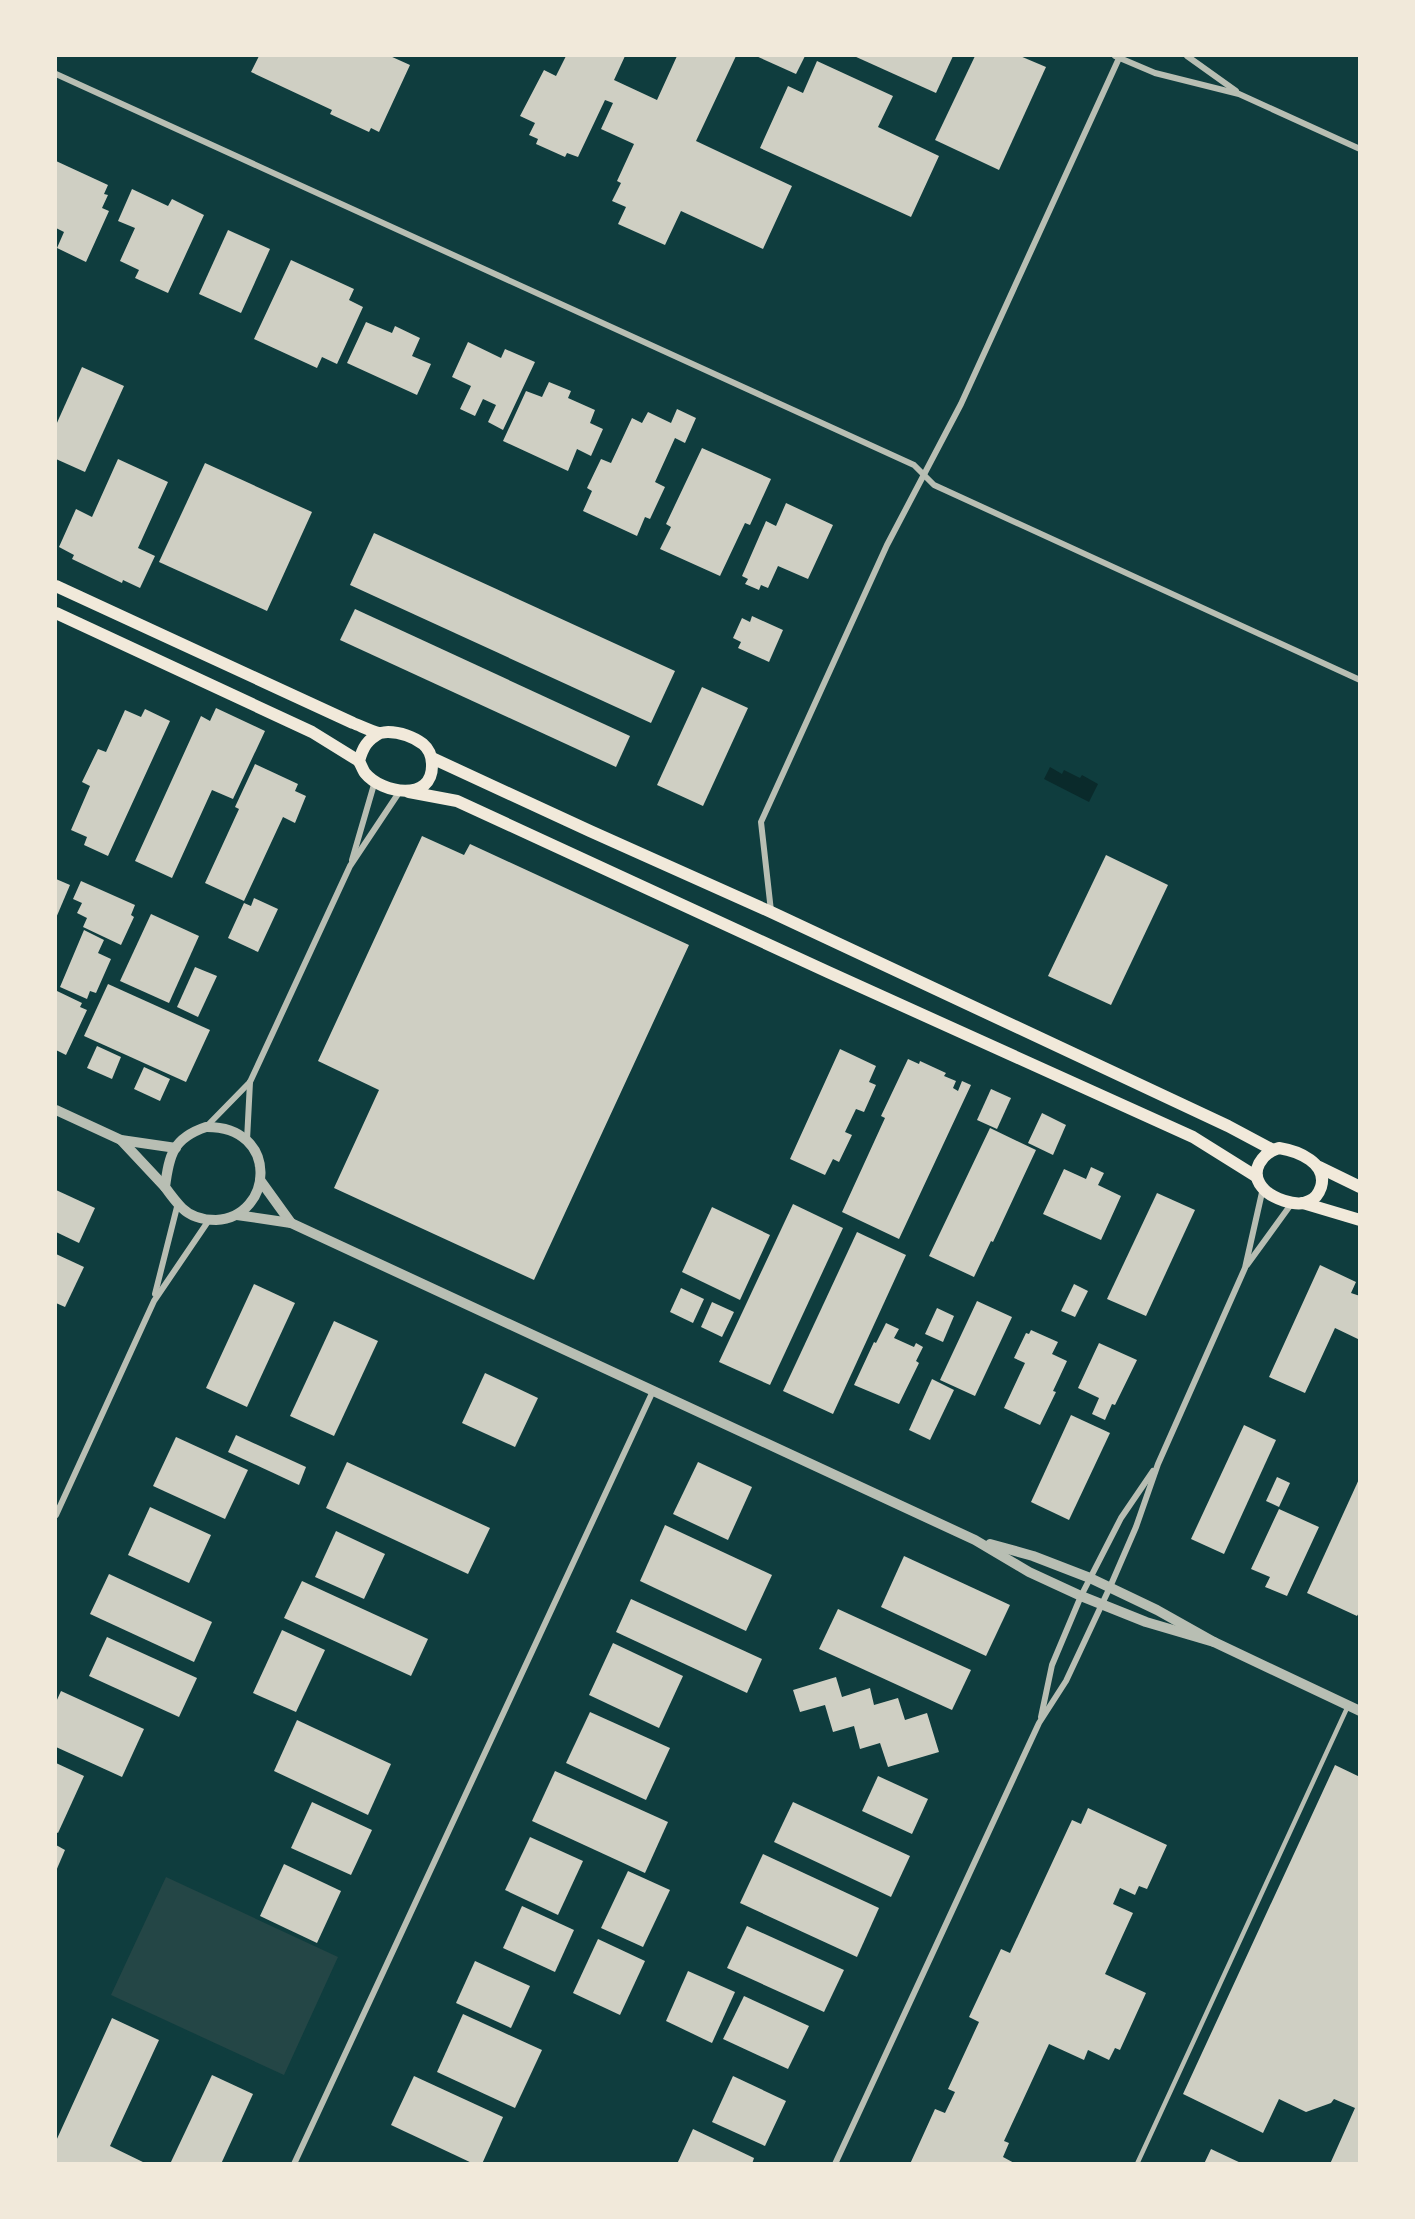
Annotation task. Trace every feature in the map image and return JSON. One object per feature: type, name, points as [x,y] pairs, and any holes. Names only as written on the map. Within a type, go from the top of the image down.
[{"type":"main road","points":[[56,586],[353,723],[380,733]]},
{"type":"main road","points":[[56,613],[312,732],[359,761],[365,773],[392,789],[457,801],[820,969],[1193,1137],[1260,1183],[1267,1192],[1359,1220]]},
{"type":"main road","points":[[359,761],[363,748],[370,738],[380,733],[390,732],[409,736],[424,745],[432,758],[432,770],[425,785],[418,790],[404,791]]},
{"type":"main road","points":[[432,758],[771,912],[1228,1126],[1273,1150]]},
{"type":"main road","points":[[1260,1183],[1258,1165],[1263,1156],[1273,1150],[1288,1149],[1359,1187]]},
{"type":"main road","points":[[1298,1203],[1310,1201],[1319,1192],[1322,1176],[1319,1167]]},
{"type":"street","points":[[771,912],[761,822],[887,545],[962,404],[1118,56],[1155,73],[1239,93]]},
{"type":"street","points":[[1188,56],[1239,93],[1359,149]]},
{"type":"street","points":[[56,74],[914,465],[934,485],[1359,680]]},
{"type":"street","points":[[206,1127],[250,1082],[350,866],[375,781]]},
{"type":"street","points":[[350,866],[404,791]]},
{"type":"street","points":[[247,1140],[250,1082]]},
{"type":"street","points":[[56,1110],[121,1140],[176,1148]]},
{"type":"street","points":[[121,1140],[165,1187],[182,1209],[208,1220],[237,1215],[248,1206],[261,1180],[256,1152],[236,1131],[221,1127],[206,1127],[191,1132],[179,1142],[171,1155],[165,1187]]},
{"type":"street","points":[[261,1180],[291,1223]]},
{"type":"street","points":[[835,2163],[1040,1723],[1066,1680],[1110,1587],[1136,1527],[1158,1464],[1245,1268],[1260,1183]]},
{"type":"street","points":[[154,1301],[178,1203]]},
{"type":"street","points":[[1245,1268],[1298,1203]]},
{"type":"street","points":[[237,1215],[291,1223],[975,1540],[1029,1572],[1146,1622],[1214,1642]]},
{"type":"street","points":[[56,1515],[154,1301],[208,1220]]},
{"type":"street","points":[[294,2163],[653,1391]]},
{"type":"street","points":[[1040,1723],[1052,1665],[1090,1578],[1121,1518],[1158,1464]]},
{"type":"street","points":[[975,1540],[1033,1556],[1090,1578],[1157,1610],[1214,1642],[1359,1711]]},
{"type":"lane","points":[[1137,2163],[1348,1706]]},
{"type":"shaded area","points":[[1050,767],[1062,774],[1064,770],[1080,778],[1082,775],[1098,784],[1089,802],[1044,779]]},
{"type":"shaded area","points":[[166,1877],[338,1957],[284,2075],[111,1995]]},
{"type":"building","points":[[259,56],[390,56],[410,65],[379,132],[371,128],[369,132],[330,114],[332,110],[251,72]]},
{"type":"building","points":[[566,56],[625,56],[614,80],[657,100],[677,56],[736,56],[696,141],[792,186],[763,249],[681,211],[665,245],[618,224],[626,207],[612,201],[621,183],[617,181],[634,144],[601,129],[613,103],[605,100],[578,157],[567,153],[565,157],[536,144],[538,139],[529,135],[535,123],[520,116],[544,70],[556,76]]},
{"type":"building","points":[[756,56],[805,56],[796,74]]},
{"type":"building","points":[[854,56],[953,56],[936,93]]},
{"type":"building","points":[[975,56],[1020,56],[1046,67],[999,170],[935,140]]},
{"type":"building","points":[[817,61],[893,96],[878,127],[939,156],[911,217],[760,148],[788,86],[803,93]]},
{"type":"building","points":[[56,161],[108,185],[104,194],[108,195],[102,208],[109,211],[86,262],[57,248],[64,232],[56,228]]},
{"type":"building","points":[[132,189],[168,206],[172,199],[204,215],[168,293],[135,278],[139,270],[120,261],[135,228],[118,221]]},
{"type":"building","points":[[228,230],[270,249],[241,313],[199,294]]},
{"type":"building","points":[[291,260],[354,289],[349,300],[363,307],[337,364],[322,357],[317,368],[254,339]]},
{"type":"building","points":[[366,322],[392,333],[395,326],[420,338],[412,356],[431,364],[417,395],[347,363]]},
{"type":"building","points":[[468,342],[501,358],[505,349],[535,362],[503,430],[488,422],[496,405],[483,399],[475,416],[460,409],[471,386],[452,377]]},
{"type":"building","points":[[82,367],[124,386],[85,472],[56,459],[56,425]]},
{"type":"building","points":[[549,382],[571,391],[568,398],[595,410],[590,423],[603,429],[591,456],[577,449],[568,471],[503,441],[526,391],[542,397]]},
{"type":"building","points":[[677,409],[696,418],[685,443],[675,438],[655,482],[665,487],[650,519],[645,517],[637,536],[583,511],[592,491],[587,488],[601,459],[611,463],[632,418],[642,423],[648,412],[671,423]]},
{"type":"building","points":[[702,448],[771,479],[750,525],[745,523],[720,576],[660,549],[671,527],[666,524]]},
{"type":"building","points":[[118,459],[168,482],[138,548],[155,556],[140,588],[123,580],[122,583],[72,559],[74,555],[59,547],[76,509],[92,517]]},
{"type":"building","points":[[205,463],[312,512],[267,611],[159,562]]},
{"type":"building","points":[[786,503],[833,525],[808,579],[778,566],[768,588],[761,585],[759,590],[745,584],[748,579],[742,576],[766,521],[776,526]]},
{"type":"building","points":[[374,533],[675,671],[651,723],[350,585]]},
{"type":"building","points":[[355,609],[630,736],[616,767],[340,640]]},
{"type":"building","points":[[752,616],[783,630],[769,662],[738,648],[741,642],[733,638],[742,618],[750,622]]},
{"type":"building","points":[[702,687],[748,708],[703,806],[657,785]]},
{"type":"building","points":[[216,708],[265,731],[233,799],[212,790],[172,878],[135,861],[201,716],[210,721]]},
{"type":"building","points":[[145,709],[170,721],[108,856],[84,845],[87,837],[71,830],[90,786],[82,782],[98,749],[106,752],[125,710],[141,717]]},
{"type":"building","points":[[255,764],[298,784],[295,791],[306,796],[295,823],[283,817],[244,901],[205,883],[239,809],[235,807]]},
{"type":"building","points":[[422,836],[464,855],[470,844],[689,945],[534,1280],[334,1188],[379,1090],[318,1061]]},
{"type":"building","points":[[1106,855],[1168,885],[1111,1005],[1048,976]]},
{"type":"building","points":[[56,879],[70,885],[56,918]]},
{"type":"building","points":[[81,881],[135,905],[131,915],[134,917],[121,945],[83,927],[87,918],[77,913],[82,903],[73,899]]},
{"type":"building","points":[[254,898],[278,909],[258,952],[228,938],[244,903],[251,906]]},
{"type":"building","points":[[151,914],[199,936],[169,1003],[120,981]]},
{"type":"building","points":[[84,930],[104,940],[98,953],[111,959],[96,993],[90,991],[87,999],[60,987]]},
{"type":"building","points":[[195,967],[217,976],[198,1017],[177,1007]]},
{"type":"building","points":[[108,984],[210,1030],[186,1082],[84,1036]]},
{"type":"building","points":[[57,991],[82,1003],[80,1007],[87,1010],[66,1055],[56,1050]]},
{"type":"building","points":[[97,1046],[121,1057],[112,1079],[87,1068]]},
{"type":"building","points":[[840,1049],[876,1066],[869,1082],[876,1085],[864,1112],[856,1109],[845,1132],[852,1135],[839,1162],[833,1159],[825,1175],[790,1159]]},
{"type":"building","points":[[908,1059],[919,1064],[920,1061],[946,1073],[944,1076],[956,1081],[953,1088],[958,1091],[962,1081],[971,1085],[899,1239],[842,1212],[885,1118],[881,1116]]},
{"type":"building","points":[[144,1067],[170,1079],[160,1101],[134,1089]]},
{"type":"building","points":[[991,1089],[1011,1098],[997,1129],[977,1120]]},
{"type":"building","points":[[1042,1113],[1066,1125],[1053,1155],[1028,1143]]},
{"type":"building","points":[[990,1128],[1036,1150],[974,1277],[929,1256]]},
{"type":"building","points":[[1091,1167],[1104,1173],[1098,1185],[1121,1196],[1101,1240],[1043,1214],[1064,1169],[1086,1179]]},
{"type":"building","points":[[56,1190],[95,1208],[79,1243],[56,1232]]},
{"type":"building","points":[[1157,1193],[1195,1210],[1146,1316],[1107,1299]]},
{"type":"building","points":[[793,1204],[843,1228],[770,1385],[719,1362]]},
{"type":"building","points":[[712,1207],[770,1235],[740,1300],[682,1272]]},
{"type":"building","points":[[857,1232],[906,1255],[833,1414],[783,1391]]},
{"type":"building","points":[[56,1254],[84,1267],[65,1307],[56,1303]]},
{"type":"building","points":[[1320,1265],[1356,1282],[1351,1293],[1360,1296],[1360,1340],[1335,1328],[1305,1393],[1269,1377]]},
{"type":"building","points":[[254,1284],[295,1303],[247,1407],[206,1388]]},
{"type":"building","points":[[1074,1284],[1088,1291],[1075,1317],[1061,1311]]},
{"type":"building","points":[[681,1288],[704,1299],[693,1323],[670,1312]]},
{"type":"building","points":[[977,1301],[1012,1317],[975,1396],[940,1380]]},
{"type":"building","points":[[712,1302],[734,1312],[722,1337],[701,1327]]},
{"type":"building","points":[[937,1308],[954,1316],[943,1342],[925,1334]]},
{"type":"building","points":[[334,1321],[378,1341],[334,1436],[290,1416]]},
{"type":"building","points":[[886,1323],[899,1329],[894,1338],[914,1347],[916,1343],[923,1347],[916,1361],[919,1363],[899,1404],[854,1385],[874,1342],[876,1343]]},
{"type":"building","points":[[1031,1330],[1058,1342],[1052,1354],[1067,1361],[1053,1391],[1056,1392],[1040,1425],[1004,1408],[1025,1363],[1014,1358],[1026,1333],[1029,1334]]},
{"type":"building","points":[[1099,1343],[1137,1360],[1105,1420],[1092,1414],[1099,1398],[1078,1388]]},
{"type":"building","points":[[485,1373],[538,1398],[515,1447],[462,1423]]},
{"type":"building","points":[[932,1379],[954,1390],[930,1440],[909,1430]]},
{"type":"building","points":[[1071,1415],[1110,1433],[1069,1520],[1031,1502]]},
{"type":"building","points":[[1244,1425],[1276,1440],[1224,1554],[1191,1539]]},
{"type":"building","points":[[236,1435],[306,1467],[299,1485],[228,1452]]},
{"type":"building","points":[[176,1437],[248,1470],[225,1519],[153,1486]]},
{"type":"building","points":[[347,1462],[490,1528],[468,1574],[326,1508]]},
{"type":"building","points":[[698,1462],[752,1487],[728,1540],[673,1514]]},
{"type":"building","points":[[1277,1477],[1290,1483],[1279,1507],[1266,1501]]},
{"type":"building","points":[[1360,1477],[1360,1611],[1357,1616],[1307,1593]]},
{"type":"building","points":[[150,1507],[211,1535],[189,1583],[128,1555]]},
{"type":"building","points":[[1279,1509],[1319,1527],[1287,1596],[1265,1587],[1270,1577],[1251,1569]]},
{"type":"building","points":[[665,1525],[772,1575],[746,1631],[640,1581]]},
{"type":"building","points":[[336,1531],[385,1554],[364,1599],[315,1577]]},
{"type":"building","points":[[904,1556],[1010,1605],[986,1656],[881,1607]]},
{"type":"building","points":[[109,1574],[212,1622],[194,1662],[90,1614]]},
{"type":"building","points":[[302,1581],[428,1639],[411,1676],[284,1618]]},
{"type":"building","points":[[631,1599],[762,1659],[747,1693],[616,1632]]},
{"type":"building","points":[[838,1609],[971,1670],[952,1710],[819,1649]]},
{"type":"building","points":[[282,1630],[325,1650],[296,1712],[253,1693]]},
{"type":"building","points":[[107,1637],[197,1678],[179,1717],[89,1676]]},
{"type":"building","points":[[613,1643],[683,1676],[659,1728],[589,1695]]},
{"type":"building","points":[[836,1677],[842,1697],[870,1688],[874,1705],[898,1698],[905,1720],[927,1713],[939,1752],[888,1767],[880,1743],[860,1749],[854,1726],[833,1732],[825,1705],[800,1712],[793,1690]]},
{"type":"building","points":[[61,1691],[144,1729],[122,1777],[56,1747],[56,1702]]},
{"type":"building","points":[[590,1712],[670,1748],[646,1800],[566,1763]]},
{"type":"building","points":[[297,1720],[391,1764],[368,1815],[274,1771]]},
{"type":"building","points":[[56,1763],[84,1776],[58,1833],[56,1832]]},
{"type":"building","points":[[1335,1765],[1360,1777],[1360,2164],[1330,2164],[1355,2108],[1334,2099],[1331,2103],[1306,2112],[1279,2099],[1263,2133],[1183,2094]]},
{"type":"building","points":[[555,1771],[668,1822],[645,1873],[532,1821]]},
{"type":"building","points":[[878,1776],[928,1799],[912,1834],[862,1811]]},
{"type":"building","points":[[312,1802],[372,1830],[351,1875],[291,1848]]},
{"type":"building","points":[[793,1802],[910,1856],[891,1897],[774,1842]]},
{"type":"building","points":[[1088,1808],[1167,1845],[1147,1889],[1139,1886],[1135,1895],[1120,1888],[1113,1904],[1133,1913],[1105,1974],[1146,1993],[1120,2050],[1115,2048],[1109,2060],[1088,2050],[1084,2060],[1049,2044],[1004,2141],[1009,2143],[1003,2157],[1016,2164],[910,2164],[935,2109],[945,2113],[955,2092],[948,2089],[979,2022],[969,2017],[1001,1949],[1010,1953],[1072,1820],[1081,1824]]},
{"type":"building","points":[[530,1837],[583,1861],[558,1915],[505,1890]]},
{"type":"building","points":[[56,1845],[65,1850],[56,1871]]},
{"type":"building","points":[[763,1854],[879,1908],[857,1957],[740,1903]]},
{"type":"building","points":[[284,1864],[341,1891],[317,1943],[260,1916]]},
{"type":"building","points":[[628,1871],[670,1890],[643,1947],[601,1928]]},
{"type":"building","points":[[522,1906],[574,1930],[555,1972],[503,1948]]},
{"type":"building","points":[[747,1926],[844,1970],[824,2012],[727,1968]]},
{"type":"building","points":[[598,1939],[645,1961],[620,2015],[573,1993]]},
{"type":"building","points":[[475,1961],[530,1986],[511,2028],[456,2003]]},
{"type":"building","points":[[688,1971],[735,1992],[712,2043],[666,2021]]},
{"type":"building","points":[[744,1996],[809,2026],[788,2069],[723,2039]]},
{"type":"building","points":[[463,2014],[542,2050],[515,2108],[437,2072]]},
{"type":"building","points":[[112,2018],[159,2040],[110,2146],[147,2164],[56,2164],[56,2141]]},
{"type":"building","points":[[212,2075],[253,2094],[221,2164],[170,2164]]},
{"type":"building","points":[[414,2076],[503,2117],[482,2164],[474,2164],[391,2125]]},
{"type":"building","points":[[733,2076],[786,2101],[765,2146],[712,2122]]},
{"type":"building","points":[[693,2129],[754,2158],[752,2164],[677,2164]]},
{"type":"building","points":[[1211,2149],[1243,2164],[1204,2164]]}]
